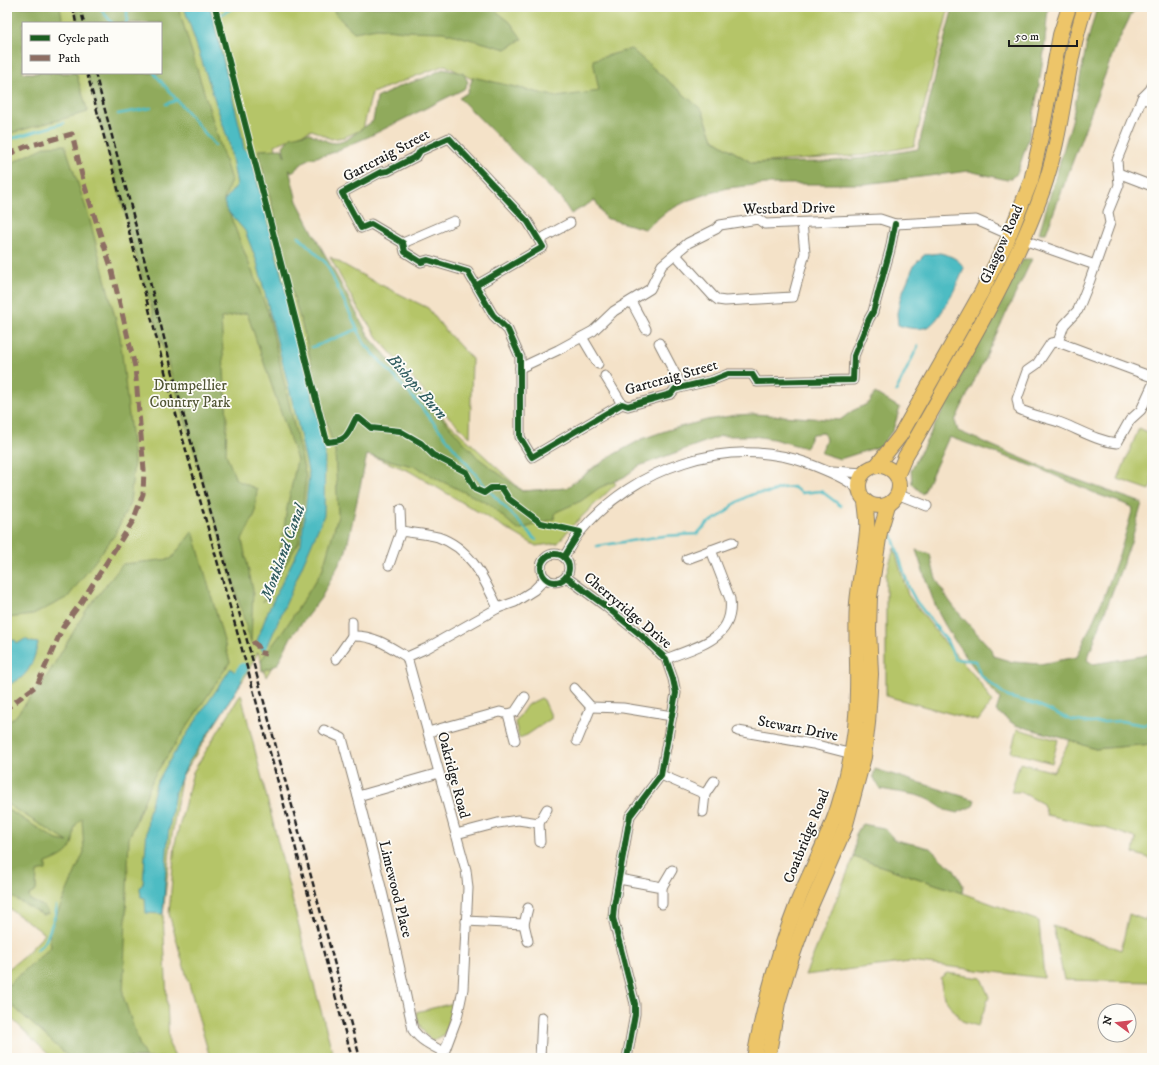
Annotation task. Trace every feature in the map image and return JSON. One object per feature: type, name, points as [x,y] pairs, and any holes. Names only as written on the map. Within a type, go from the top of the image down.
[{"type":"main road","name":"Glasgow Road","points":[[870,469],[900,436],[981,293],[1010,234],[1031,181],[1060,35],[1069,7]]},
{"type":"main road","name":"Glasgow Road","points":[[897,476],[905,457],[993,302],[1024,240],[1046,182],[1057,139],[1064,93],[1078,28],[1085,7]]},
{"type":"main road","points":[[1049,90],[1064,93]]},
{"type":"main road","points":[[1010,234],[1024,240]]},
{"type":"main road","points":[[870,469],[890,468],[897,476],[899,485],[897,494]]},
{"type":"main road","name":"Coatbridge Road","points":[[768,1058],[778,1003],[789,966],[807,915],[845,828],[858,755],[855,728],[857,691],[857,602],[868,530],[860,488],[860,480],[870,469]]},
{"type":"main road","name":"Coatbridge Road","points":[[754,1058],[769,988],[780,951],[798,901],[832,825],[858,755],[868,723],[871,674],[869,629],[870,597],[880,532],[888,505],[894,500],[897,494]]},
{"type":"main road","points":[[863,498],[872,505],[881,507],[888,505]]},
{"type":"street","points":[[1058,342],[1064,325],[1078,310],[1095,265],[1110,223],[1108,212],[1119,185],[1117,160],[1142,98],[1152,86]]},
{"type":"street","points":[[1142,98],[1152,102]]},
{"type":"street","name":"Gartcraig Street","points":[[539,240],[528,222],[449,138],[420,151],[417,156],[388,171],[381,172],[342,193],[361,228],[372,224],[403,243],[405,252],[421,262],[428,260],[468,272],[477,285],[493,315],[508,330],[520,357],[520,437],[532,457],[622,404],[628,406],[671,394],[674,389],[712,380],[728,374],[752,374],[757,382],[853,380],[854,356],[869,318],[873,312],[890,250],[895,224]]},
{"type":"street","points":[[1118,173],[1152,186]]},
{"type":"street","name":"Westbard Drive","points":[[520,368],[593,331],[614,311],[650,289],[662,265],[688,243],[716,229],[720,225],[758,220],[765,224],[880,219],[895,224],[976,220],[1010,234]]},
{"type":"street","points":[[403,243],[454,221]]},
{"type":"street","points":[[477,285],[543,247],[539,240],[570,223]]},
{"type":"street","points":[[675,254],[718,300],[725,301],[793,297],[805,253],[802,223]]},
{"type":"street","points":[[1024,240],[1095,265]]},
{"type":"street","points":[[631,301],[646,329]]},
{"type":"street","points":[[582,337],[598,364]]},
{"type":"street","points":[[1152,377],[1058,342],[1051,343],[1037,364],[1027,371],[1017,399],[1019,409],[1029,414],[1062,423],[1106,442],[1117,443],[1130,420],[1141,410],[1152,386]]},
{"type":"street","points":[[659,343],[682,387]]},
{"type":"street","points":[[605,376],[622,404]]},
{"type":"street","points":[[564,557],[580,532],[619,496],[652,476],[687,462],[703,458],[734,454],[765,454],[796,459],[828,471],[854,485],[863,498]]},
{"type":"street","points":[[828,471],[870,469]]},
{"type":"street","points":[[897,494],[927,506]]},
{"type":"street","points":[[389,565],[401,531],[400,510]]},
{"type":"street","points":[[401,531],[440,538],[461,550],[478,569],[498,608]]},
{"type":"street","points":[[687,559],[733,542]]},
{"type":"street","points":[[666,659],[707,642],[720,634],[729,620],[731,606],[730,599],[711,550]]},
{"type":"street","points":[[553,554],[564,557],[569,566],[566,577],[556,582],[546,578],[541,571],[541,567],[546,557],[553,554]]},
{"type":"street","name":"Cherryridge Drive","points":[[566,577],[642,636],[666,659],[676,693],[661,775],[630,816],[613,918],[635,1004],[635,1014],[627,1058]]},
{"type":"street","points":[[352,636],[366,636],[380,640],[407,657],[427,648],[498,608],[515,602],[534,590],[546,578]]},
{"type":"street","points":[[336,659],[352,636],[352,622]]},
{"type":"street","name":"Oakridge Road","points":[[407,657],[466,870],[467,879],[463,989],[453,1030],[443,1055]]},
{"type":"street","points":[[574,688],[592,707],[623,708],[672,716]]},
{"type":"street","points":[[428,732],[491,714],[500,712],[508,714],[515,712],[525,697]]},
{"type":"street","points":[[577,741],[592,707]]},
{"type":"street","points":[[508,714],[516,740]]},
{"type":"street","name":"Limewood Place","points":[[324,730],[342,738],[396,946],[414,1030],[418,1037],[443,1055]]},
{"type":"street","name":"Stewart Drive","points":[[738,731],[813,744],[858,755]]},
{"type":"street","points":[[358,796],[439,773]]},
{"type":"street","points":[[661,775],[705,794]]},
{"type":"street","points":[[703,812],[705,794],[714,781]]},
{"type":"street","points":[[540,842],[539,824],[547,809]]},
{"type":"street","points":[[456,834],[498,823],[518,820],[539,824]]},
{"type":"street","points":[[662,904],[662,887],[672,870]]},
{"type":"street","points":[[619,879],[662,887]]},
{"type":"street","points":[[528,908],[524,924],[528,941]]},
{"type":"street","points":[[466,921],[524,924]]},
{"type":"street","points":[[540,1058],[542,1017]]},
{"type":"green space","name":"Drumpellier Country Park","points":[[7,7],[949,7],[914,146],[867,155],[752,163],[713,139],[702,110],[614,88],[529,109],[445,65],[372,93],[363,129],[345,137],[331,139],[312,130],[275,145],[294,217],[326,263],[372,341],[420,396],[522,491],[569,488],[596,465],[616,484],[571,527],[558,543],[536,546],[409,471],[364,453],[339,554],[266,677],[258,652],[246,675],[181,778],[171,842],[163,914],[169,1044],[176,1058],[52,1058],[7,1014],[7,970],[22,958],[45,934],[7,907]]},
{"type":"green space","points":[[7,7],[60,7],[63,22],[22,22],[22,74],[76,74],[88,112],[7,134]]},
{"type":"green space","points":[[76,7],[178,7],[231,180],[224,200],[268,312],[306,477],[299,542],[263,602],[277,573],[287,508],[297,460],[247,313],[221,318],[227,420],[226,454],[236,480],[257,489],[255,514],[242,540],[253,590],[251,643],[136,255],[87,74],[162,74],[162,22],[78,22]]},
{"type":"green space","points":[[331,7],[491,7],[510,22],[522,39],[506,49],[443,32],[405,31],[377,28],[354,32],[338,17]]},
{"type":"green space","points":[[953,7],[1048,7],[1044,52],[1029,137],[1017,174],[1007,180],[969,171],[865,184],[766,184],[727,188],[689,200],[666,212],[645,229],[605,218],[595,200],[571,214],[562,200],[459,98],[467,93],[473,77],[557,97],[599,91],[593,60],[631,49],[702,110],[713,139],[752,163],[823,162],[865,158],[918,149]]},
{"type":"green space","points":[[1097,7],[1139,7],[1132,13],[1115,48],[1046,233],[1039,233],[1072,121],[1086,47]]},
{"type":"green space","points":[[443,69],[463,73],[468,82],[464,89],[370,136],[329,154],[308,159],[292,172],[289,169],[297,201],[370,338],[478,458],[522,491],[566,488],[611,456],[642,439],[668,430],[707,420],[736,415],[754,414],[840,420],[852,411],[869,403],[875,393],[900,408],[893,430],[881,446],[840,459],[821,453],[826,440],[824,433],[812,434],[806,448],[773,439],[754,436],[721,436],[639,466],[624,477],[599,488],[581,501],[556,512],[554,519],[518,530],[489,504],[439,480],[417,467],[367,455],[346,551],[321,598],[291,637],[277,665],[262,671],[261,660],[284,630],[322,571],[338,516],[335,451],[321,405],[258,150],[282,149],[285,157],[283,146],[291,137],[309,133],[329,142],[336,143],[346,140],[373,121],[377,98],[400,86],[424,78]]},
{"type":"green space","points":[[65,145],[89,217],[120,336],[134,461],[130,503],[114,536],[68,597],[33,615],[7,618],[7,165],[47,146]]},
{"type":"green space","points":[[330,257],[373,281],[428,308],[445,330],[472,359],[470,437],[432,401],[377,337],[353,300]]},
{"type":"green space","points":[[1023,259],[1032,259],[955,421],[958,431],[1047,469],[1142,503],[1131,542],[1087,660],[1093,664],[1152,653],[1152,744],[1095,749],[1070,740],[1015,725],[996,711],[1000,699],[967,658],[945,625],[933,599],[916,550],[930,554],[935,575],[941,588],[961,615],[991,649],[993,656],[1013,662],[1040,664],[1077,657],[1105,594],[1121,549],[1133,508],[1099,495],[1038,468],[949,437],[923,494],[912,484],[911,470]]},
{"type":"green space","points":[[1139,428],[1152,434],[1152,485],[1150,490],[1118,479]]},
{"type":"green space","points":[[193,531],[230,662],[154,776],[129,838],[123,996],[140,1046],[146,1058],[70,1058],[7,1001],[7,986],[51,947],[49,932],[84,852],[82,818],[75,826],[73,841],[69,849],[59,858],[46,863],[46,870],[37,872],[36,891],[29,895],[30,900],[43,906],[49,913],[43,915],[7,894],[7,809],[57,840],[68,842],[7,804],[7,723],[15,717],[47,676],[87,609],[123,564],[171,559]]},
{"type":"green space","points":[[894,548],[908,595],[941,638],[979,681],[992,702],[978,721],[886,696],[886,575]]},
{"type":"green space","points":[[241,694],[308,963],[334,1058],[210,1058],[169,914],[175,843],[193,772]]},
{"type":"green space","points":[[541,698],[544,700],[552,718],[527,735],[519,738],[515,722],[527,705]]},
{"type":"green space","points":[[1017,729],[1058,740],[1052,763],[1011,752]]},
{"type":"green space","points":[[1070,740],[1095,749],[1152,744],[1152,859],[1133,853],[1136,838],[1102,827],[1047,815],[1043,804],[1021,792],[1011,792],[1020,763],[1054,772]]},
{"type":"green space","points":[[875,769],[975,800],[973,806],[957,813],[945,810],[930,800],[916,795],[880,789],[873,776]]},
{"type":"green space","points":[[862,824],[884,828],[895,840],[930,848],[943,861],[954,869],[963,885],[962,893],[854,857],[856,834]]},
{"type":"green space","points":[[854,857],[962,893],[1039,921],[1044,978],[910,962],[805,975]]},
{"type":"green space","points":[[1152,905],[1152,982],[1064,980],[1053,926],[1121,950],[1129,914],[1145,920]]},
{"type":"green space","points":[[947,973],[981,978],[989,997],[978,1026],[962,1021],[944,998],[940,978]]},
{"type":"green space","points":[[454,1003],[444,1035],[432,1041],[421,1028],[416,1012]]},
{"type":"water","points":[[184,7],[210,7],[244,149],[250,154],[325,447],[324,515],[265,652],[261,649],[260,644],[257,641],[268,611],[301,544],[309,476],[296,416],[257,262],[245,231],[226,209],[224,201],[237,185],[229,143]]},
{"type":"water","points":[[940,253],[954,258],[964,268],[944,309],[933,323],[925,328],[909,328],[898,325],[897,313],[901,296],[914,265],[924,255]]},
{"type":"water","points":[[25,639],[38,643],[36,652],[25,674],[7,686],[7,641],[15,640],[17,644]]},
{"type":"water","points":[[231,668],[242,681],[188,763],[175,792],[168,836],[163,914],[146,913],[145,898],[141,897],[140,888],[143,883],[148,816],[156,784],[171,758]]},
{"type":"waterway","points":[[126,22],[127,7]]},
{"type":"waterway","points":[[220,15],[235,7]]},
{"type":"waterway","name":"Bishops Burn","points":[[100,8],[111,22]]},
{"type":"waterway","name":"Bishops Burn","points":[[155,74],[215,145]]},
{"type":"waterway","points":[[166,104],[177,100]]},
{"type":"waterway","points":[[118,114],[151,108]]},
{"type":"waterway","points":[[7,140],[64,123]]},
{"type":"waterway","name":"Bishops Burn","points":[[298,236],[326,263],[364,343],[417,402],[485,486],[536,540]]},
{"type":"waterway","points":[[323,343],[358,329]]},
{"type":"waterway","points":[[312,347],[321,344]]},
{"type":"waterway","points":[[896,391],[918,346]]},
{"type":"waterway","name":"Bishops Burn","points":[[597,546],[663,536],[697,534],[708,523],[724,514],[733,505],[746,497],[756,493],[769,493],[781,488],[793,487],[802,493],[821,491],[841,506]]},
{"type":"waterway","name":"Bishops Burn","points":[[892,535],[909,588],[916,601],[947,641],[955,659],[976,661],[980,675],[1008,697],[1036,704],[1071,720],[1090,723],[1121,721],[1144,725],[1152,721]]},
{"type":"waterway","name":"Monkland Canal","points":[[230,687],[243,668]]},
{"type":"waterway","points":[[37,950],[46,940],[56,913],[56,906]]},
{"type":"railway","points":[[73,7],[76,22]]},
{"type":"railway","points":[[80,7],[84,22]]},
{"type":"railway","points":[[87,74],[177,418],[250,678],[352,1058]]},
{"type":"railway","points":[[95,74],[130,203],[184,417],[257,676],[360,1058]]},
{"type":"marked path","points":[[7,155],[25,147],[72,134],[84,184],[111,267],[135,367],[144,470],[143,494],[133,521],[80,604],[63,627],[37,685],[7,708]]},
{"type":"marked path","points":[[253,641],[258,646],[258,652],[266,654]]},
{"type":"cycle path","points":[[215,7],[327,442],[339,440],[346,436],[356,418],[359,418],[371,428],[400,431],[421,443],[433,455],[466,472],[475,489],[484,493],[491,488],[502,488],[509,499],[541,523],[580,532],[564,557]]},
{"type":"cycle path","points":[[477,285],[543,247],[528,222],[449,138],[420,151],[417,156],[388,171],[381,172],[342,193],[361,228],[371,224],[403,243],[405,252],[421,262],[428,260],[468,272],[493,315],[508,330],[520,357],[520,437],[532,457],[622,404],[628,406],[671,394],[675,389],[713,380],[728,374],[752,374],[757,382],[853,380],[854,356],[873,312],[890,250],[895,224]]},
{"type":"cycle path","points":[[555,554],[565,558],[569,568],[565,578],[555,582],[545,578],[541,568],[545,558],[555,554]]},
{"type":"cycle path","points":[[566,577],[642,636],[666,659],[676,693],[661,775],[630,816],[614,906],[613,918],[635,1004],[635,1014],[627,1058]]}]
